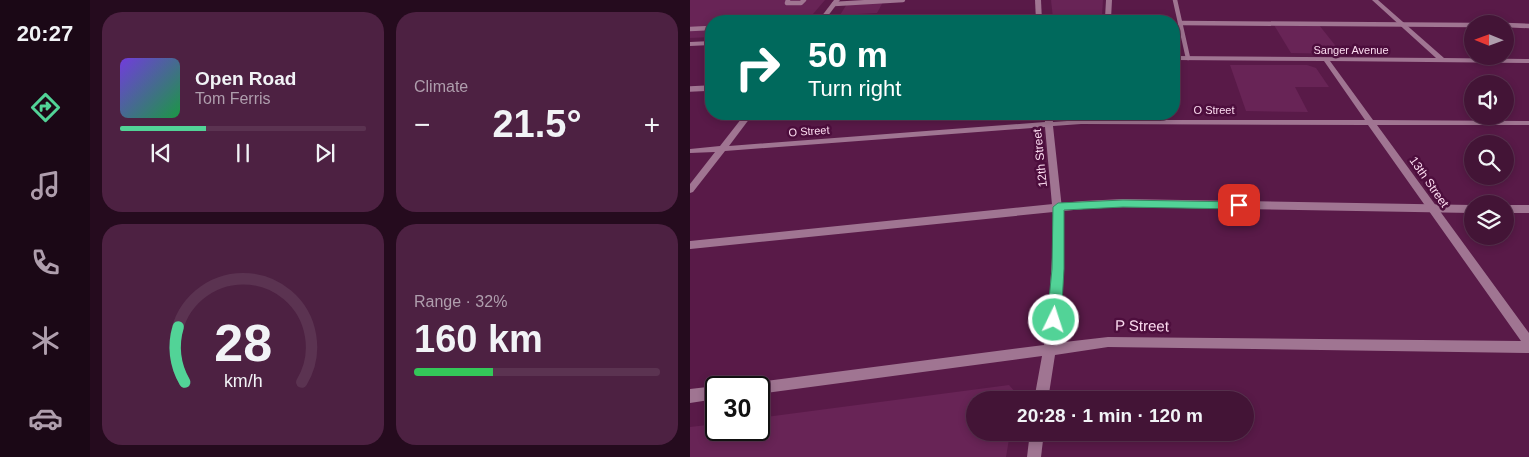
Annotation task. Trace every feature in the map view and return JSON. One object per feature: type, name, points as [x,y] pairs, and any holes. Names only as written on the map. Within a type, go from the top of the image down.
[{"type":"street","points":[[1038,0],[1039,15]]},
{"type":"street","points":[[1108,15],[1109,0]]},
{"type":"street","points":[[1375,0],[1442,60]]},
{"type":"street","points":[[826,15],[836,2]]},
{"type":"street","points":[[690,44],[705,43]]},
{"type":"street","name":"Sanger Avenue","points":[[1180,58],[1529,61]]},
{"type":"street","name":"13th Street","points":[[1326,60],[1529,343]]},
{"type":"street","points":[[690,190],[744,120]]},
{"type":"street","name":"O Street","points":[[690,151],[1038,120]]},
{"type":"street","name":"12th Street","points":[[1043,391],[1054,320],[1058,269],[1058,207],[1049,120]]},
{"type":"street","name":"O Street","points":[[1080,120],[1529,123]]},
{"type":"street","name":"P Street","points":[[770,386],[1108,342],[1529,347]]},
{"type":"street","points":[[690,396],[705,394]]},
{"type":"street","points":[[1034,457],[1036,441]]},
{"type":"lane","points":[[788,0],[787,3],[792,4],[801,3],[804,0]]},
{"type":"lane","points":[[836,2],[903,0]]},
{"type":"lane","points":[[1175,0],[1178,15]]},
{"type":"lane","points":[[1188,58],[1180,23],[1464,25]]},
{"type":"lane","points":[[1514,26],[1529,26]]},
{"type":"lane","points":[[690,29],[705,28]]},
{"type":"lane","points":[[690,89],[705,88]]},
{"type":"lane","points":[[690,245],[1058,207],[1123,203],[1464,209]]},
{"type":"lane","points":[[1514,209],[1529,209]]},
{"type":"shaded area","points":[[690,0],[825,0],[812,15],[705,15],[705,37],[690,38]]},
{"type":"shaded area","points":[[1051,0],[1103,0],[1102,15],[1053,15]]},
{"type":"shaded area","points":[[883,2],[877,13],[840,15],[847,4]]},
{"type":"shaded area","points":[[1274,25],[1319,25],[1342,54],[1291,53]]},
{"type":"shaded area","points":[[1230,65],[1307,65],[1316,68],[1329,87],[1295,87],[1308,112],[1246,111]]},
{"type":"shaded area","points":[[1009,385],[1014,391],[966,391],[966,441],[1009,441],[1006,457],[690,457],[690,427],[705,425],[705,441],[770,441],[770,417]]},
{"type":"route","points":[[1054,320],[1058,269],[1058,207],[1123,203],[1239,205]]}]
